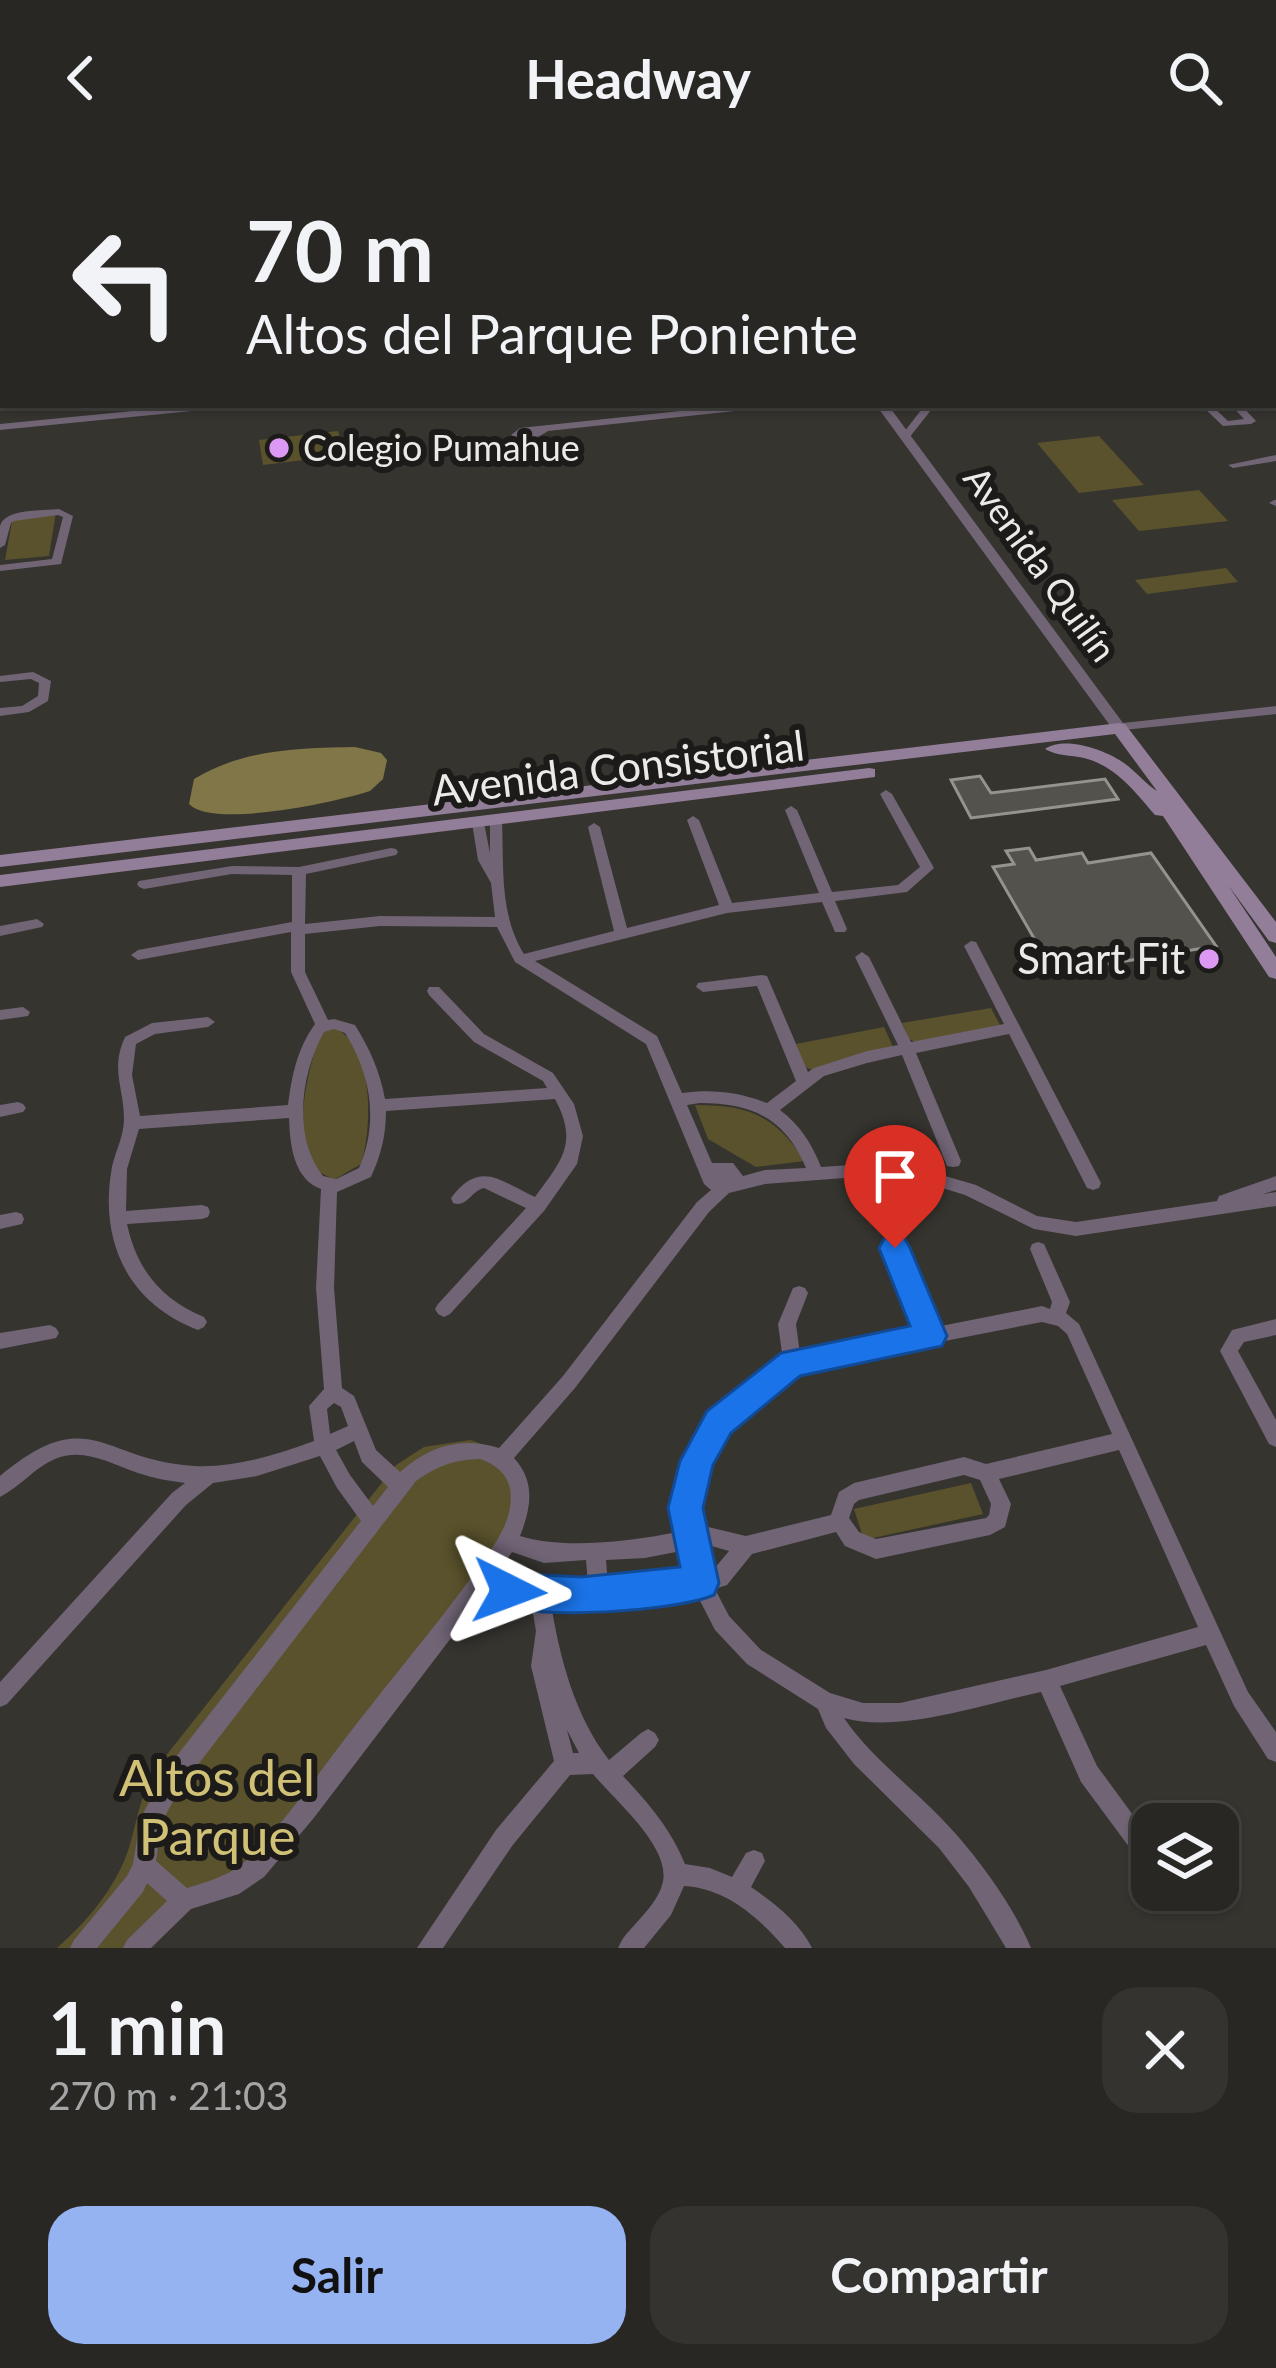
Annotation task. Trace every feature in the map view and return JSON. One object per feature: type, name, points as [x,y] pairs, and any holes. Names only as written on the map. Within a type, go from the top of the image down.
[{"type":"main road","name":"Avenida Consistorial","points":[[870,765],[1054,749],[1124,734]]},
{"type":"main road","name":"Avenida Consistorial","points":[[0,881],[293,836],[1124,734]]},
{"type":"main road","name":"Avenida Quilín","points":[[1124,734],[1276,937]]},
{"type":"main road","points":[[1054,749],[1097,753],[1114,760],[1172,822]]},
{"type":"main road","name":"Avenida Quilín","points":[[1144,762],[1172,822],[1276,972]]},
{"type":"main road","name":"Avenida Consistorial","points":[[0,861],[487,822],[803,774]]},
{"type":"street","points":[[76,419],[78,408]]},
{"type":"street","points":[[0,427],[191,408]]},
{"type":"street","points":[[546,428],[736,408]]},
{"type":"street","name":"Avenida Quilín","points":[[884,408],[1124,734]]},
{"type":"street","points":[[906,436],[928,408]]},
{"type":"street","points":[[1209,408],[1226,424],[1251,422],[1239,408]]},
{"type":"street","points":[[1232,465],[1276,458]]},
{"type":"street","points":[[0,545],[5,521],[11,518],[59,512],[68,516],[57,562],[0,568]]},
{"type":"street","points":[[0,679],[33,675],[45,681],[44,698],[37,705],[0,712]]},
{"type":"street","name":"Avenida Consistorial","points":[[1124,734],[1206,728],[1242,715],[1276,710]]},
{"type":"street","points":[[523,959],[728,908],[902,889],[926,868],[886,794]]},
{"type":"street","points":[[791,810],[831,897],[840,929]]},
{"type":"street","points":[[693,820],[728,908]]},
{"type":"street","points":[[487,822],[485,860],[497,882],[507,941],[523,959],[652,1040],[699,1149],[721,1178]]},
{"type":"street","points":[[594,827],[621,931]]},
{"type":"street","points":[[144,884],[217,872],[299,871],[391,852]]},
{"type":"street","points":[[299,871],[298,972],[322,1025]]},
{"type":"street","points":[[137,955],[298,928],[380,921],[503,922]]},
{"type":"street","points":[[0,932],[37,925]]},
{"type":"street","points":[[971,946],[1093,1183]]},
{"type":"street","points":[[862,957],[907,1049],[953,1162]]},
{"type":"street","points":[[703,987],[761,980],[804,1082]]},
{"type":"street","points":[[434,991],[479,1038],[541,1072],[560,1093],[574,1127],[574,1151],[538,1206],[444,1309]]},
{"type":"street","points":[[0,1015],[23,1012]]},
{"type":"street","points":[[198,1322],[174,1313],[143,1284],[123,1247],[119,1170],[132,1123],[124,1080],[130,1041],[152,1029],[208,1022]]},
{"type":"street","points":[[322,1025],[344,1025],[355,1036],[371,1070],[378,1106],[374,1148],[365,1172],[328,1186],[305,1168],[295,1111],[302,1060],[322,1025]]},
{"type":"street","points":[[770,1109],[804,1082],[851,1062],[1014,1027]]},
{"type":"street","points":[[378,1106],[560,1093]]},
{"type":"street","points":[[677,1100],[711,1094],[744,1097],[770,1109],[798,1132],[816,1172]]},
{"type":"street","points":[[0,1111],[19,1108]]},
{"type":"street","points":[[132,1123],[295,1111]]},
{"type":"street","points":[[721,1178],[897,1168],[934,1176],[1034,1222],[1076,1229],[1276,1199]]},
{"type":"street","points":[[504,1456],[569,1382],[721,1178]]},
{"type":"street","points":[[460,1198],[473,1184],[485,1181],[538,1206]]},
{"type":"street","points":[[1217,1205],[1276,1184]]},
{"type":"street","points":[[328,1186],[325,1301],[333,1392]]},
{"type":"street","points":[[895,1200],[891,1226],[895,1248],[931,1336]]},
{"type":"street","points":[[118,1218],[202,1212]]},
{"type":"street","points":[[1038,1250],[1060,1302],[1056,1316]]},
{"type":"street","points":[[792,1363],[788,1324],[799,1293]]},
{"type":"street","points":[[1211,1634],[900,1714],[863,1713],[825,1702],[754,1657],[722,1623],[701,1583],[688,1540],[685,1508],[706,1442],[738,1403],[792,1363],[1042,1314],[1056,1316],[1072,1329],[1241,1699],[1276,1751]]},
{"type":"street","points":[[1276,1327],[1238,1335],[1229,1346],[1276,1438]]},
{"type":"street","points":[[0,1341],[50,1333]]},
{"type":"street","points":[[333,1392],[348,1402],[369,1456],[401,1486]]},
{"type":"street","points":[[333,1392],[317,1412],[326,1445],[339,1474],[373,1521]]},
{"type":"street","points":[[1,1487],[36,1456],[69,1443],[161,1470],[211,1474],[326,1445],[357,1431]]},
{"type":"street","points":[[986,1473],[1002,1514],[990,1526],[876,1549],[852,1539],[840,1522],[841,1508],[854,1492],[964,1466],[986,1473],[1124,1440]]},
{"type":"street","points":[[82,1948],[126,1898],[145,1866],[151,1820],[172,1780],[401,1486],[429,1460],[458,1450],[487,1448],[504,1456],[520,1499],[507,1541],[478,1585],[267,1858],[231,1886],[184,1900],[135,1948]]},
{"type":"street","points":[[161,1470],[173,1486],[167,1514]]},
{"type":"street","points":[[0,1697],[167,1514],[211,1474]]},
{"type":"street","points":[[507,1541],[544,1553],[595,1552],[708,1536],[746,1546],[840,1522]]},
{"type":"street","points":[[478,1585],[541,1594],[599,1594],[701,1583],[720,1578],[746,1546]]},
{"type":"street","points":[[595,1552],[599,1594]]},
{"type":"street","points":[[429,1948],[504,1838],[565,1764],[541,1594]]},
{"type":"street","points":[[1046,1680],[1089,1774],[1131,1830]]},
{"type":"street","points":[[555,1689],[603,1769],[663,1841],[675,1874],[662,1905],[630,1948]]},
{"type":"street","points":[[825,1702],[832,1725],[846,1743],[901,1790],[949,1841],[979,1880],[1019,1948]]},
{"type":"street","points":[[565,1764],[603,1769],[648,1740]]},
{"type":"street","points":[[736,1892],[754,1862]]},
{"type":"street","points":[[145,1866],[184,1900]]},
{"type":"street","points":[[675,1874],[701,1876],[736,1892],[778,1922],[800,1948]]},
{"type":"green space","points":[[338,431],[344,455],[263,465],[259,440]]},
{"type":"green space","points":[[1099,436],[1144,485],[1079,493],[1037,443]]},
{"type":"green space","points":[[1199,490],[1228,521],[1139,531],[1112,500]]},
{"type":"green space","points":[[56,512],[49,556],[5,560],[13,516]]},
{"type":"green space","points":[[1226,568],[1238,582],[1147,594],[1135,580]]},
{"type":"green space","points":[[991,1008],[1000,1025],[915,1042],[902,1023]]},
{"type":"green space","points":[[884,1027],[893,1047],[813,1070],[805,1067],[796,1044]]},
{"type":"green space","points":[[335,1028],[348,1038],[364,1070],[368,1110],[361,1164],[335,1179],[318,1170],[308,1155],[303,1114],[321,1031]]},
{"type":"green space","points":[[695,1105],[731,1107],[759,1116],[782,1133],[805,1161],[756,1167],[708,1139]]},
{"type":"green space","name":"Altos del Parque","points":[[470,1440],[496,1454],[509,1474],[510,1528],[270,1857],[185,1907],[137,1948],[57,1948],[90,1915],[117,1876],[157,1767],[396,1465],[424,1447]]},
{"type":"green space","points":[[971,1483],[983,1514],[864,1540],[854,1509]]},
{"type":"shaded area","points":[[355,747],[381,753],[387,760],[383,779],[370,791],[248,814],[202,811],[189,804],[194,779],[232,761],[293,750]]},
{"type":"building","points":[[980,776],[991,793],[1105,779],[1118,799],[971,818],[951,780]]},
{"type":"building","points":[[1029,848],[1036,860],[1082,853],[1088,863],[1151,853],[1216,946],[1054,973],[993,867],[1014,864],[1006,851]]},
{"type":"place","name":"Colegio Pumahue","points":[[279,448]]},
{"type":"place","name":"Smart Fit","points":[[1209,959]]},
{"type":"route","points":[[509,1591],[581,1595],[701,1583],[688,1540],[685,1508],[697,1461],[719,1422],[792,1363],[931,1336],[895,1248]]}]
